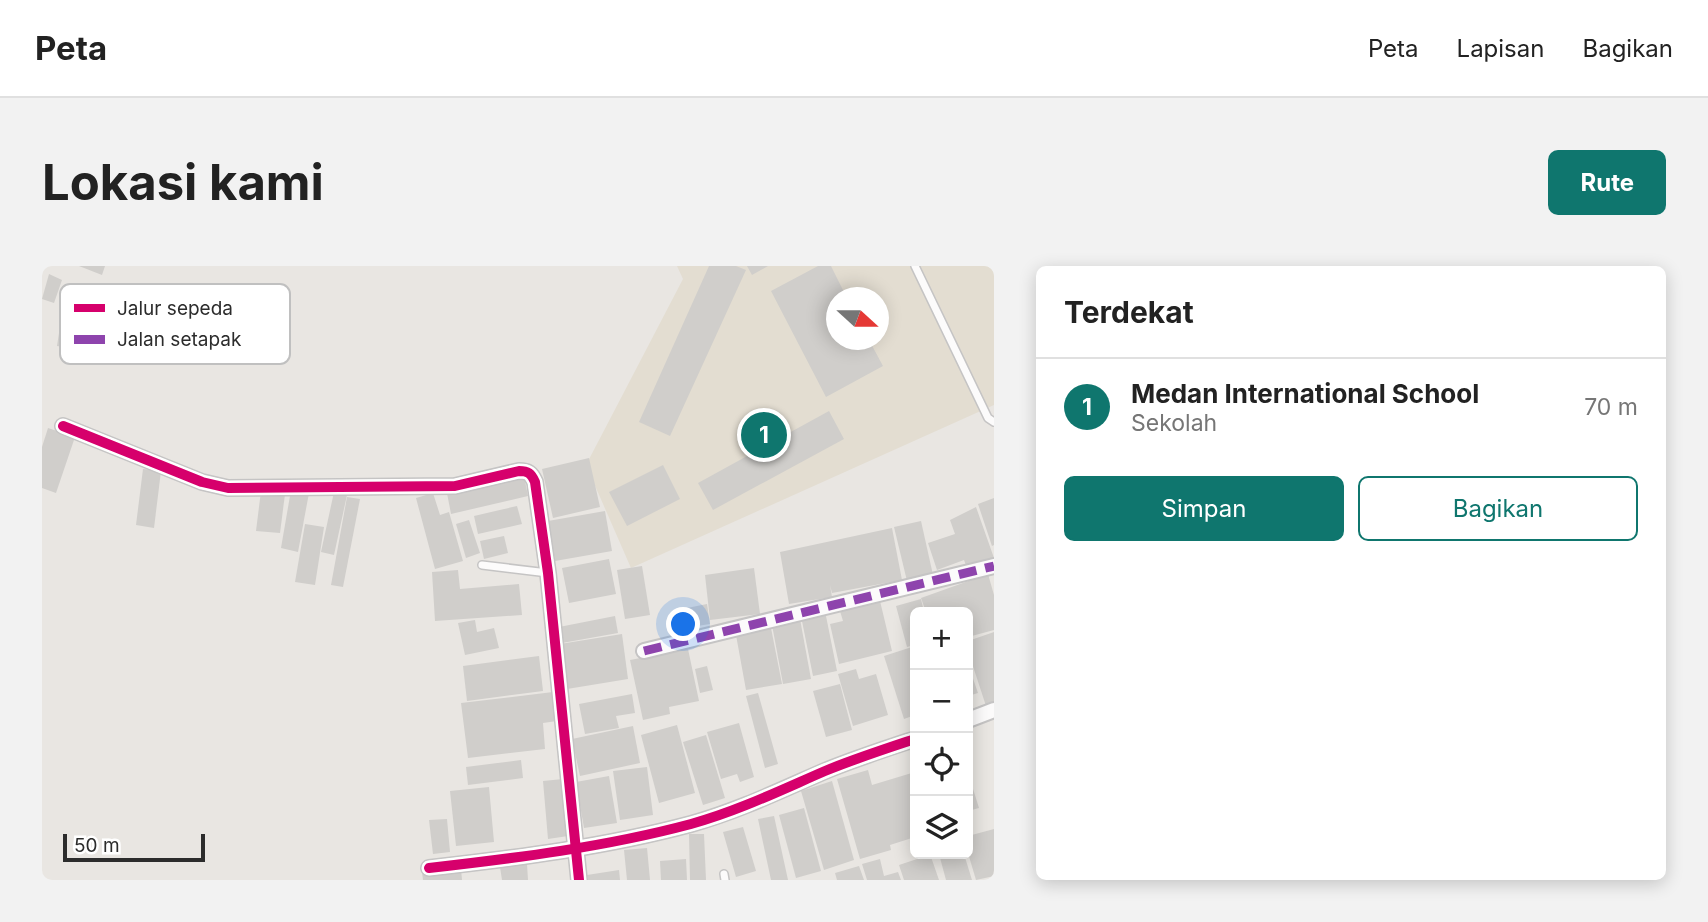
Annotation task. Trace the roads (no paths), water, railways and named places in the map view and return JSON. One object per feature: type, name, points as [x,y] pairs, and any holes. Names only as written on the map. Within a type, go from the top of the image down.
[{"type":"street","points":[[63,426],[202,482],[228,488],[455,486],[526,471],[531,474],[535,481],[548,573],[579,880]]},
{"type":"street","points":[[644,651],[994,566]]},
{"type":"street","points":[[973,718],[994,710]]},
{"type":"street","points":[[429,867],[576,849],[703,820],[749,805],[828,770],[910,741]]},
{"type":"lane","points":[[915,266],[988,418],[994,422]]},
{"type":"lane","points":[[482,565],[548,573]]},
{"type":"place","name":"Medan International School","points":[[764,435]]}]
